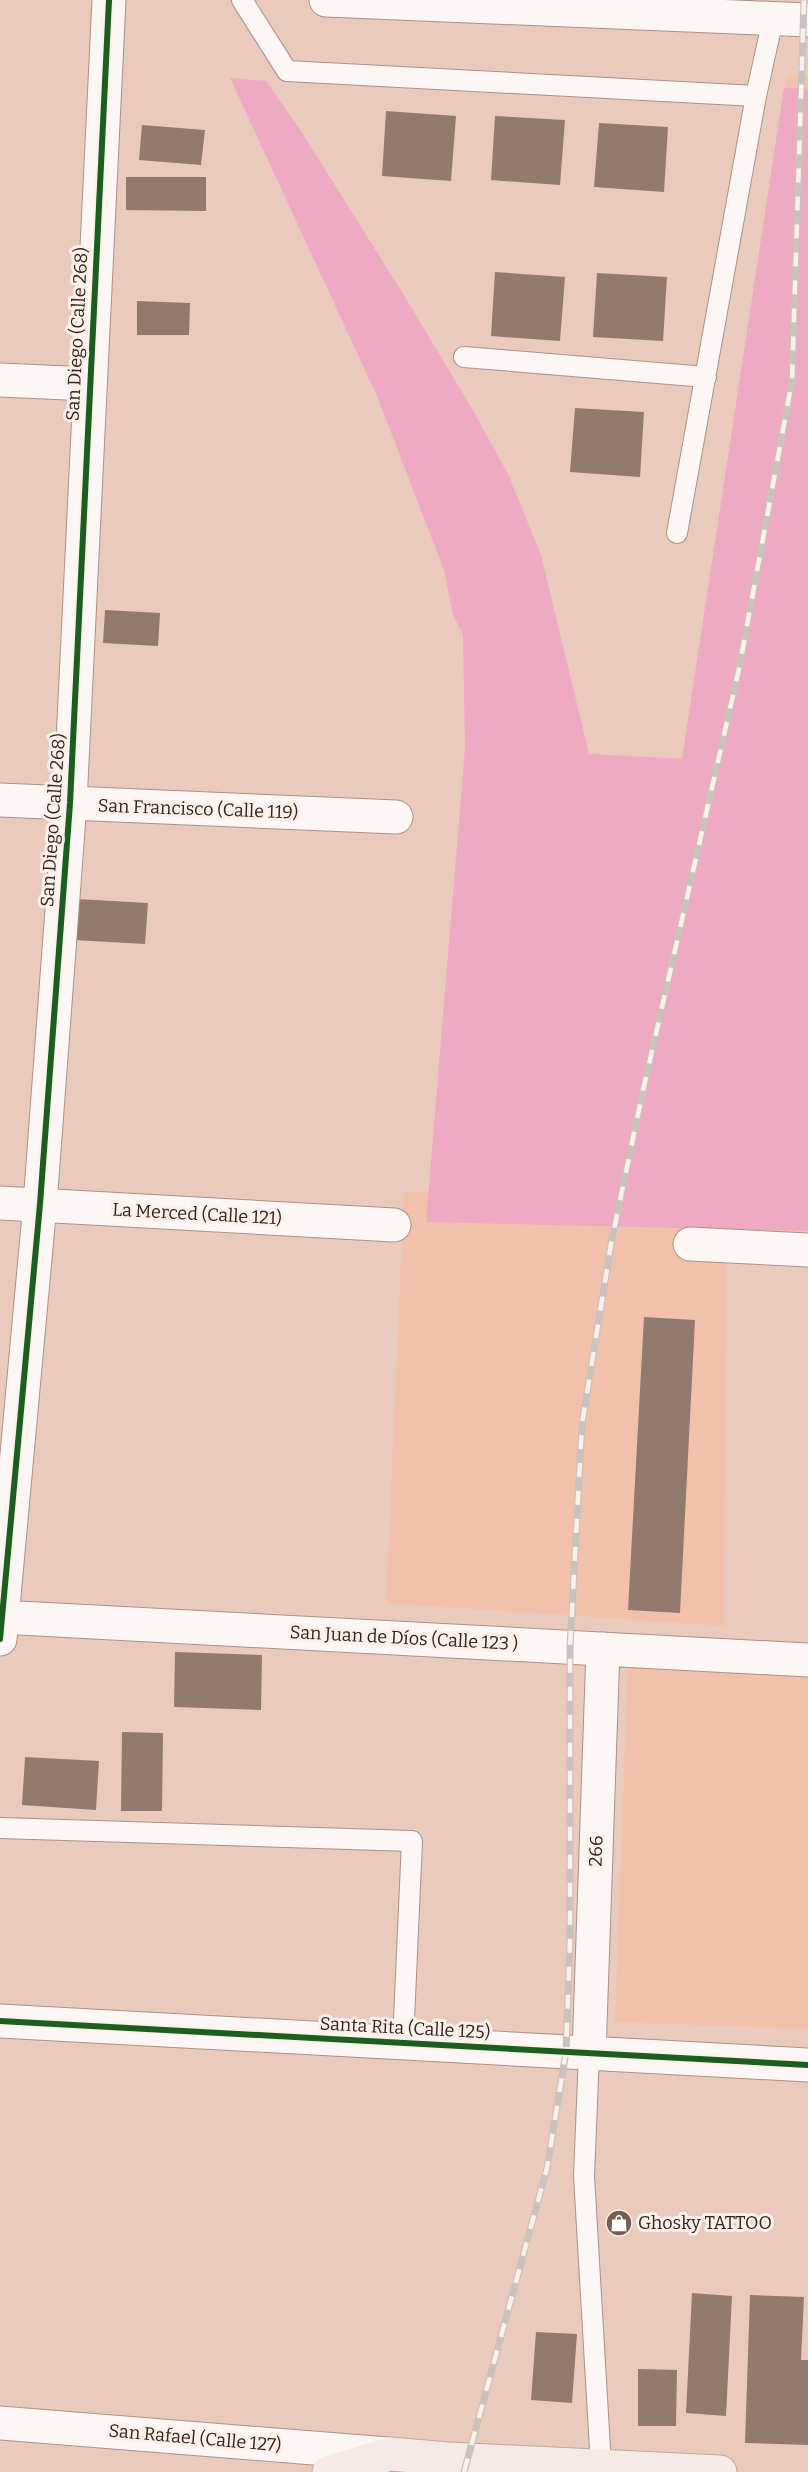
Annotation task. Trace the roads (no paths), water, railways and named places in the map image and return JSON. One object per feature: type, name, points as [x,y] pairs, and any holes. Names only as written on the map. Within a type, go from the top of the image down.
[{"type":"main road","points":[[329,2472],[390,2454],[602,2469],[720,2472]]},
{"type":"street","name":"San Diego (Calle 268)","points":[[0,1624],[40,1204],[70,803],[109,0]]},
{"type":"street","points":[[326,0],[808,20]]},
{"type":"street","points":[[0,380],[89,384]]},
{"type":"street","name":"San Francisco (Calle 119)","points":[[0,800],[396,817]]},
{"type":"street","name":"La Merced (Calle 121)","points":[[0,1203],[394,1225]]},
{"type":"street","points":[[690,1244],[808,1250]]},
{"type":"street","name":"San Juan de Díos (Calle 123 )","points":[[0,1624],[603,1648],[808,1660]]},
{"type":"street","name":"266","points":[[589,2054],[603,1648]]},
{"type":"street","name":"Santa Rita (Calle 125)","points":[[0,2021],[808,2065]]},
{"type":"street","name":"San Rafael (Calle 127)","points":[[0,2423],[390,2454]]},
{"type":"lane","points":[[242,0],[287,71],[756,96]]},
{"type":"lane","points":[[677,533],[756,96],[773,19]]},
{"type":"lane","points":[[464,357],[706,377]]},
{"type":"lane","points":[[0,1828],[412,1841],[403,2042]]},
{"type":"lane","points":[[589,2054],[584,2176],[602,2469]]},
{"type":"railway","points":[[464,2472],[547,2168],[566,2052],[570,1941],[570,1647],[582,1424],[611,1244],[642,1095],[739,669],[792,381],[804,0]]},
{"type":"place","name":"Ghosky TATTOO","points":[[619,2223]]}]
